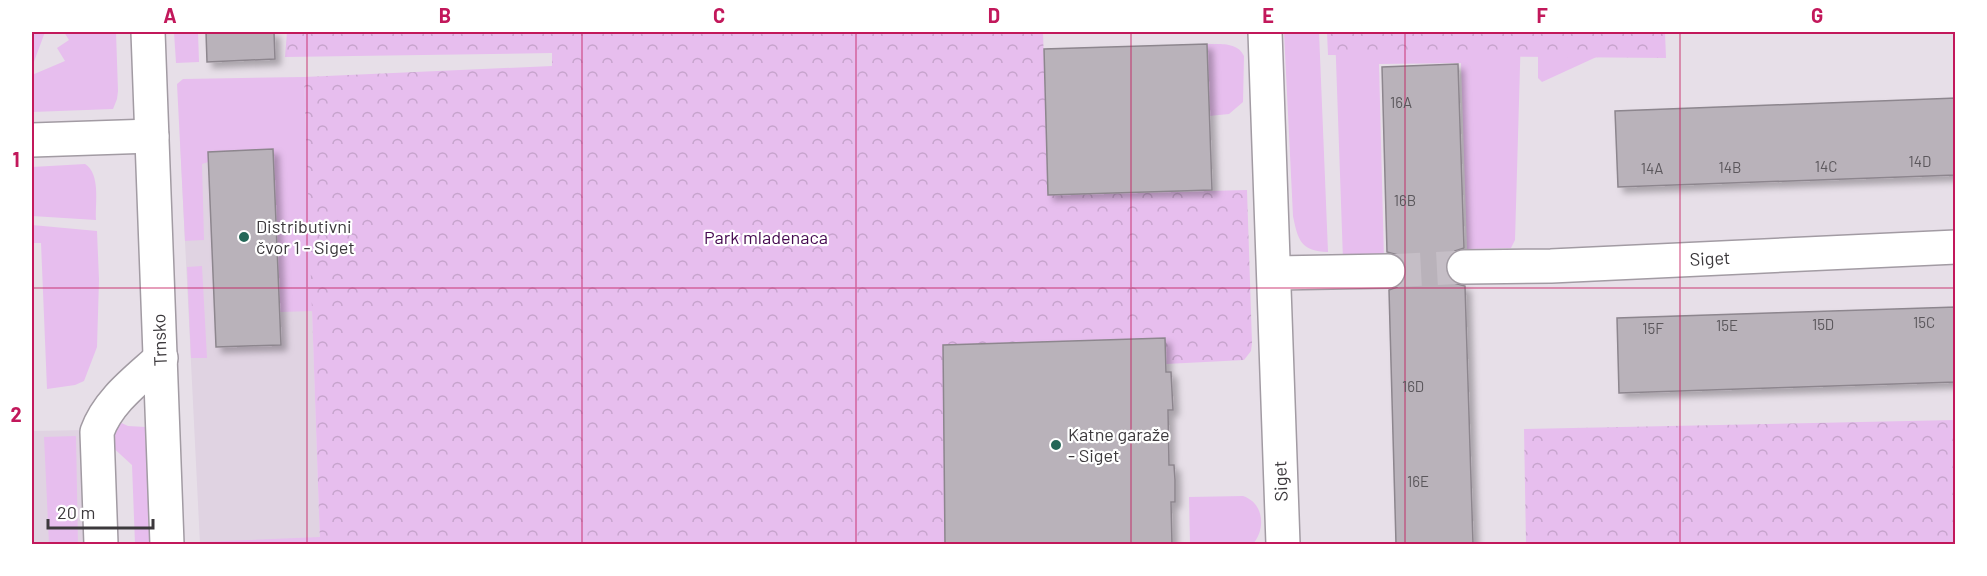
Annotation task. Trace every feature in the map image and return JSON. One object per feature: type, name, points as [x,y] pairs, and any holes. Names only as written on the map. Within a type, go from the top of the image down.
[{"type":"street","name":"Trnsko","points":[[148,32],[167,544]]},
{"type":"street","name":"Siget","points":[[1265,32],[1283,544]]},
{"type":"street","points":[[32,140],[152,136]]},
{"type":"street","name":"Siget","points":[[1464,267],[1551,266],[1956,247]]},
{"type":"street","points":[[1275,273],[1388,271]]},
{"type":"street","points":[[101,544],[97,432],[101,421],[117,399],[160,358]]},
{"type":"shaded area","points":[[306,133],[320,544],[200,544],[180,140]]},
{"type":"shaded area","points":[[86,430],[91,544],[32,544],[32,431]]},
{"type":"green space","points":[[45,32],[32,67],[32,34]]},
{"type":"green space","points":[[64,32],[116,32],[118,91],[113,109],[32,112],[32,75],[65,61],[57,48],[69,40]]},
{"type":"green space","points":[[174,32],[198,32],[199,62],[176,63]]},
{"type":"green space","name":"Park mladenaca","points":[[287,32],[1043,32],[1048,195],[1247,190],[1251,351],[1244,360],[1166,364],[1164,338],[943,345],[945,544],[320,544],[304,77],[552,66],[552,53],[285,57]]},
{"type":"green space","points":[[1284,32],[1319,32],[1328,252],[1306,247],[1302,243],[1293,216]]},
{"type":"green space","points":[[1327,32],[1665,32],[1666,58],[1328,55]]},
{"type":"green space","points":[[1335,32],[1521,32],[1515,240],[1511,248],[1467,249],[1461,63],[1379,64],[1384,260],[1343,260]]},
{"type":"green space","points":[[1538,32],[1603,54],[1542,82],[1538,78]]},
{"type":"green space","points":[[1207,44],[1233,46],[1238,48],[1244,56],[1243,102],[1229,114],[1209,116]]},
{"type":"green space","points":[[304,77],[313,311],[280,312],[273,149],[208,152],[208,162],[202,164],[204,240],[185,241],[177,84],[183,79]]},
{"type":"green space","points":[[85,164],[90,169],[95,182],[96,220],[32,216],[32,167]]},
{"type":"green space","points":[[32,225],[97,231],[99,280],[97,347],[84,381],[75,385],[47,389],[41,243],[32,243]]},
{"type":"green space","points":[[202,266],[207,358],[191,358],[187,267]]},
{"type":"green space","points":[[115,420],[128,426],[146,427],[150,544],[135,544],[132,465],[109,444]]},
{"type":"green space","points":[[1955,420],[1955,544],[1526,544],[1524,429]]},
{"type":"green space","points":[[76,436],[78,544],[49,544],[44,437]]},
{"type":"green space","points":[[1243,496],[1255,504],[1261,517],[1260,531],[1253,544],[1190,544],[1189,497]]},
{"type":"green space","points":[[320,537],[320,544],[200,544],[200,542]]},
{"type":"building","points":[[206,32],[274,32],[275,59],[207,62]]},
{"type":"building","points":[[1207,44],[1212,190],[1048,195],[1044,49]]},
{"type":"building","points":[[1458,64],[1464,248],[1448,257],[1445,268],[1454,283],[1465,286],[1473,544],[1396,544],[1389,290],[1404,281],[1407,270],[1404,261],[1398,255],[1387,252],[1382,67]]},
{"type":"building","points":[[1956,98],[1956,175],[1618,187],[1615,111]]},
{"type":"building","name":"Distributivni čvor 1 - Siget","points":[[273,149],[281,345],[216,347],[208,152]]},
{"type":"building","points":[[1956,307],[1956,382],[1619,393],[1617,318]]},
{"type":"building","name":"Katne garaže - Siget","points":[[1165,338],[1166,372],[1171,372],[1173,410],[1168,410],[1169,465],[1174,465],[1175,480],[1175,502],[1171,502],[1172,544],[945,544],[943,345]]},
{"type":"tunnel","points":[[1388,271],[1464,267]]},
{"type":"place","name":"Distributivni čvor 1 - Siget","points":[[244,237]]},
{"type":"place","name":"Katne garaže - Siget","points":[[1056,445]]}]
